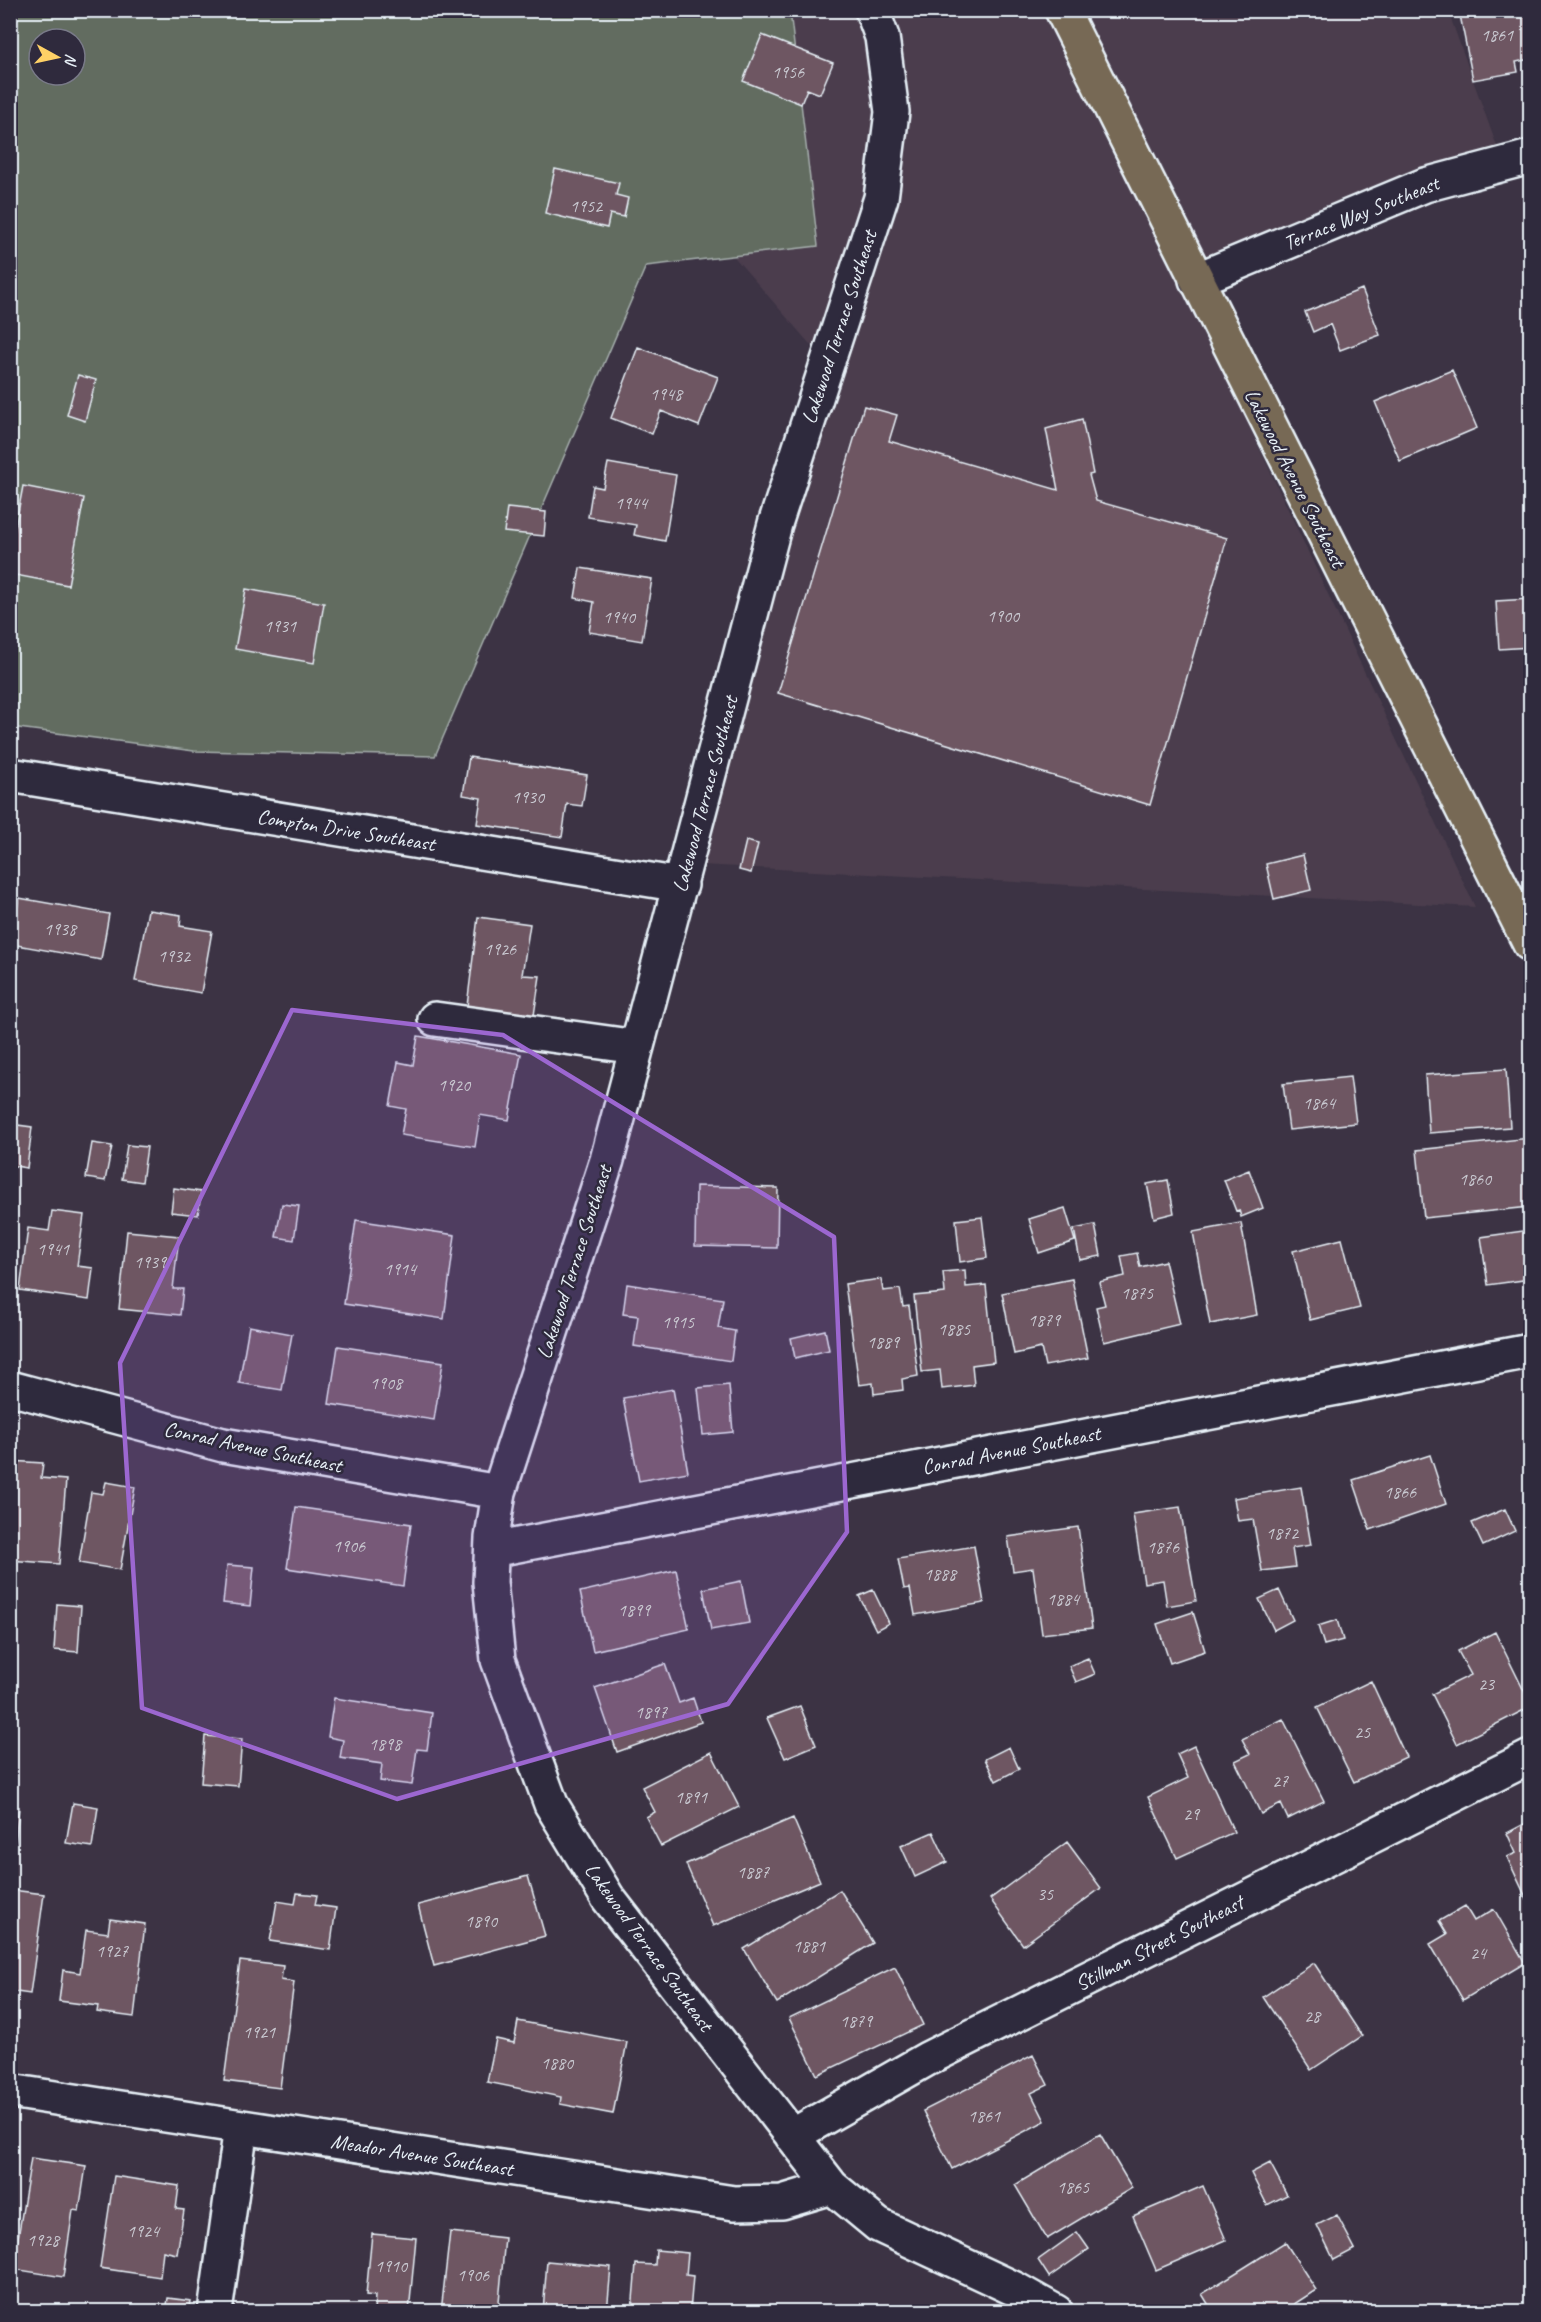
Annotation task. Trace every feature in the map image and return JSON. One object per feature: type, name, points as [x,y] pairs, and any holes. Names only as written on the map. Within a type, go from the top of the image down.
[{"type":"main road","name":"Lakewood Avenue Southeast","points":[[1062,10],[1530,944]]},
{"type":"street","name":"Lakewood Terrace Southeast","points":[[872,10],[882,37],[892,112],[881,198],[775,524],[607,1160],[499,1492],[492,1538],[490,1582],[498,1660],[551,1804],[608,1898],[792,2136],[832,2187],[878,2225],[1015,2289],[1056,2312]]},
{"type":"street","name":"Terrace Way Southeast","points":[[1196,280],[1425,185],[1530,158]]},
{"type":"street","name":"Compton Drive Southeast","points":[[10,775],[681,885]]},
{"type":"street","points":[[435,1019],[637,1047]]},
{"type":"street","name":"Conrad Avenue Southeast","points":[[492,1550],[1530,1351]]},
{"type":"street","name":"Conrad Avenue Southeast","points":[[10,1388],[224,1445],[499,1492]]},
{"type":"street","name":"Stillman Street Southeast","points":[[792,2136],[927,2059],[1530,1757]]},
{"type":"street","name":"Meador Avenue Southeast","points":[[10,2091],[734,2203],[783,2202],[832,2187]]},
{"type":"street","points":[[215,2312],[241,2127]]},
{"type":"highlighted area","points":[[292,1010],[503,1035],[834,1237],[847,1532],[728,1704],[397,1799],[142,1708],[120,1363]]},
{"type":"shaded area","points":[[11,11],[790,11],[818,246],[646,266],[435,756],[194,751],[11,727]]},
{"type":"shaded area","points":[[542,11],[1448,11],[1509,180],[1176,271],[1475,907],[684,864],[822,358],[645,154]]},
{"type":"building","points":[[1459,10],[1530,10],[1530,59],[1516,62],[1518,72],[1473,80]]},
{"type":"building","points":[[762,35],[833,63],[820,94],[807,89],[801,104],[743,81]]},
{"type":"building","points":[[555,169],[619,183],[616,195],[628,198],[624,217],[610,214],[607,228],[545,213]]},
{"type":"building","points":[[1362,289],[1380,335],[1340,350],[1330,324],[1313,332],[1305,312]]},
{"type":"building","points":[[638,347],[718,377],[699,426],[661,411],[652,434],[611,418]]},
{"type":"building","points":[[1452,370],[1477,428],[1400,461],[1375,402]]},
{"type":"building","points":[[78,375],[96,380],[85,421],[67,415]]},
{"type":"building","points":[[864,406],[897,415],[889,441],[1058,490],[1046,429],[1082,419],[1093,474],[1089,475],[1096,501],[1227,538],[1150,805],[778,693]]},
{"type":"building","points":[[608,463],[676,475],[665,541],[634,535],[636,525],[588,517],[593,486],[603,488]]},
{"type":"building","points":[[23,486],[84,498],[68,585],[10,574],[10,555]]},
{"type":"building","points":[[507,508],[546,512],[544,536],[504,532]]},
{"type":"building","points":[[580,568],[652,579],[642,641],[589,632],[594,602],[575,598]]},
{"type":"building","points":[[246,589],[324,603],[314,663],[235,649]]},
{"type":"building","points":[[1530,599],[1530,647],[1499,649],[1496,601]]},
{"type":"building","points":[[469,757],[587,775],[582,806],[567,804],[562,837],[477,824],[481,798],[463,795]]},
{"type":"building","points":[[746,841],[758,844],[751,873],[739,870]]},
{"type":"building","points":[[1303,855],[1311,890],[1274,899],[1266,864]]},
{"type":"building","points":[[19,898],[109,914],[101,960],[11,944]]},
{"type":"building","points":[[148,910],[181,915],[180,926],[212,931],[201,993],[135,981]]},
{"type":"building","points":[[478,917],[530,924],[522,975],[540,976],[534,1015],[467,1006]]},
{"type":"building","points":[[10,1033],[14,1033],[12,1065],[10,1065]]},
{"type":"building","points":[[418,1036],[521,1054],[509,1120],[480,1115],[475,1147],[401,1135],[406,1109],[390,1106],[398,1062],[413,1065]]},
{"type":"building","points":[[1506,1069],[1510,1127],[1429,1133],[1425,1075]]},
{"type":"building","points":[[1350,1077],[1356,1123],[1289,1130],[1283,1084]]},
{"type":"building","points":[[10,1124],[32,1127],[27,1168],[10,1165]]},
{"type":"building","points":[[1530,1138],[1530,1207],[1424,1218],[1417,1150]]},
{"type":"building","points":[[92,1143],[112,1146],[105,1181],[86,1178]]},
{"type":"building","points":[[127,1145],[147,1147],[142,1182],[122,1179]]},
{"type":"building","points":[[1249,1170],[1263,1208],[1241,1217],[1239,1210],[1236,1211],[1224,1180]]},
{"type":"building","points":[[1168,1180],[1174,1213],[1154,1218],[1147,1184]]},
{"type":"building","points":[[696,1186],[778,1188],[777,1248],[695,1246]]},
{"type":"building","points":[[174,1188],[201,1192],[198,1215],[171,1212]]},
{"type":"building","points":[[282,1204],[299,1206],[294,1240],[276,1237]]},
{"type":"building","points":[[1065,1208],[1075,1241],[1039,1253],[1029,1219]]},
{"type":"building","points":[[52,1211],[84,1215],[77,1266],[93,1268],[89,1300],[20,1290],[28,1228],[49,1231]]},
{"type":"building","points":[[982,1217],[987,1258],[960,1262],[956,1220]]},
{"type":"building","points":[[356,1220],[455,1235],[444,1319],[344,1304]]},
{"type":"building","points":[[1241,1223],[1257,1315],[1210,1324],[1193,1232]]},
{"type":"building","points":[[1095,1225],[1101,1256],[1080,1260],[1074,1229]]},
{"type":"building","points":[[1530,1230],[1530,1279],[1488,1285],[1481,1237]]},
{"type":"building","points":[[127,1231],[179,1236],[173,1289],[183,1289],[180,1315],[119,1309]]},
{"type":"building","points":[[1342,1239],[1360,1308],[1310,1320],[1293,1251]]},
{"type":"building","points":[[1137,1253],[1140,1267],[1165,1261],[1180,1324],[1104,1342],[1096,1307],[1105,1305],[1099,1282],[1125,1276],[1121,1256]]},
{"type":"building","points":[[965,1270],[966,1287],[986,1285],[994,1362],[972,1365],[974,1385],[942,1389],[940,1370],[922,1372],[914,1296],[945,1293],[943,1272]]},
{"type":"building","points":[[881,1279],[883,1291],[900,1289],[903,1307],[909,1306],[918,1376],[902,1379],[903,1390],[874,1394],[873,1383],[859,1385],[845,1284]]},
{"type":"building","points":[[1072,1279],[1088,1358],[1045,1366],[1041,1348],[1014,1354],[1002,1293]]},
{"type":"building","points":[[627,1284],[723,1299],[718,1328],[735,1331],[731,1361],[634,1346],[638,1316],[623,1314]]},
{"type":"building","points":[[249,1326],[292,1334],[282,1390],[239,1383]]},
{"type":"building","points":[[825,1330],[829,1350],[795,1358],[791,1338]]},
{"type":"building","points":[[338,1346],[443,1362],[434,1420],[329,1404]]},
{"type":"building","points":[[729,1385],[733,1432],[703,1435],[698,1388]]},
{"type":"building","points":[[673,1389],[688,1472],[639,1481],[623,1398]]},
{"type":"building","points":[[1430,1455],[1446,1504],[1370,1530],[1353,1480]]},
{"type":"building","points":[[10,1461],[43,1463],[41,1478],[66,1480],[59,1564],[10,1560]]},
{"type":"building","points":[[106,1482],[135,1487],[120,1570],[79,1563],[91,1492],[103,1494]]},
{"type":"building","points":[[1301,1487],[1311,1545],[1292,1548],[1295,1567],[1262,1571],[1253,1519],[1238,1521],[1234,1498]]},
{"type":"building","points":[[296,1507],[411,1524],[403,1586],[287,1568]]},
{"type":"building","points":[[1180,1507],[1196,1601],[1167,1606],[1163,1580],[1144,1583],[1133,1514]]},
{"type":"building","points":[[1505,1509],[1515,1531],[1483,1546],[1472,1523]]},
{"type":"building","points":[[1078,1527],[1092,1628],[1042,1634],[1033,1568],[1013,1571],[1008,1537]]},
{"type":"building","points":[[974,1546],[984,1603],[915,1615],[910,1588],[904,1589],[898,1559]]},
{"type":"building","points":[[227,1565],[254,1567],[250,1606],[223,1603]]},
{"type":"building","points":[[676,1570],[689,1629],[593,1651],[580,1592]]},
{"type":"building","points":[[741,1581],[749,1623],[711,1630],[703,1589]]},
{"type":"building","points":[[873,1590],[889,1623],[876,1630],[859,1596]]},
{"type":"building","points":[[1279,1590],[1293,1620],[1274,1630],[1259,1599]]},
{"type":"building","points":[[57,1604],[81,1606],[78,1652],[54,1650]]},
{"type":"building","points":[[1193,1612],[1205,1651],[1170,1663],[1157,1624]]},
{"type":"building","points":[[1337,1620],[1343,1640],[1324,1645],[1318,1626]]},
{"type":"building","points":[[1495,1632],[1530,1707],[1457,1744],[1432,1694],[1471,1675],[1458,1651]]},
{"type":"building","points":[[1088,1658],[1095,1674],[1076,1682],[1069,1666]]},
{"type":"building","points":[[665,1664],[679,1703],[693,1698],[701,1722],[617,1752],[595,1688]]},
{"type":"building","points":[[1371,1681],[1406,1757],[1354,1782],[1317,1707]]},
{"type":"building","points":[[334,1698],[432,1713],[427,1750],[417,1749],[412,1785],[380,1781],[382,1764],[340,1758],[343,1740],[328,1737]]},
{"type":"building","points":[[800,1706],[816,1745],[785,1758],[767,1718]]},
{"type":"building","points":[[1283,1719],[1324,1801],[1288,1819],[1281,1804],[1261,1814],[1235,1761],[1250,1754],[1242,1739]]},
{"type":"building","points":[[205,1736],[242,1739],[238,1786],[201,1783]]},
{"type":"building","points":[[1194,1746],[1234,1832],[1177,1858],[1148,1797],[1188,1778],[1177,1754]]},
{"type":"building","points":[[1009,1747],[1019,1769],[996,1781],[985,1759]]},
{"type":"building","points":[[711,1752],[739,1807],[661,1846],[646,1817],[655,1812],[642,1787]]},
{"type":"building","points":[[73,1803],[98,1807],[92,1847],[66,1843]]},
{"type":"building","points":[[10,1806],[19,1807],[15,1846],[10,1845]]},
{"type":"building","points":[[793,1818],[820,1881],[713,1926],[686,1864]]},
{"type":"building","points":[[1530,1821],[1530,1906],[1507,1857],[1516,1853],[1507,1833]]},
{"type":"building","points":[[933,1832],[947,1862],[915,1877],[901,1846]]},
{"type":"building","points":[[1067,1842],[1101,1888],[1023,1945],[990,1899]]},
{"type":"building","points":[[528,1876],[545,1936],[434,1966],[418,1905]]},
{"type":"building","points":[[12,1890],[44,1894],[30,1994],[10,1991]]},
{"type":"building","points":[[840,1890],[873,1943],[777,2003],[744,1949]]},
{"type":"building","points":[[297,1893],[317,1895],[315,1905],[336,1908],[330,1950],[270,1941],[277,1901],[295,1904]]},
{"type":"building","points":[[1465,1906],[1474,1921],[1494,1909],[1525,1963],[1463,2000],[1430,1944],[1447,1934],[1439,1921]]},
{"type":"building","points":[[110,1919],[145,1924],[134,2017],[97,2012],[98,2006],[59,2001],[63,1970],[80,1973],[86,1930],[108,1933]]},
{"type":"building","points":[[240,1961],[283,1966],[281,1980],[294,1982],[280,2088],[224,2081]]},
{"type":"building","points":[[1314,1963],[1362,2036],[1311,2070],[1263,1997]]},
{"type":"building","points":[[895,1967],[923,2025],[817,2075],[789,2018]]},
{"type":"building","points":[[518,2021],[627,2042],[613,2114],[560,2104],[561,2097],[487,2082],[496,2039],[514,2043]]},
{"type":"building","points":[[1033,2055],[1048,2085],[1031,2093],[1045,2121],[952,2169],[923,2111]]},
{"type":"building","points":[[1100,2134],[1132,2188],[1047,2239],[1015,2185]]},
{"type":"building","points":[[31,2158],[86,2166],[79,2211],[73,2210],[63,2277],[13,2269]]},
{"type":"building","points":[[1270,2163],[1287,2195],[1267,2205],[1251,2173]]},
{"type":"building","points":[[114,2176],[179,2186],[176,2209],[184,2210],[177,2254],[163,2251],[160,2277],[100,2268]]},
{"type":"building","points":[[1203,2186],[1226,2240],[1156,2270],[1133,2216]]},
{"type":"building","points":[[1337,2215],[1355,2249],[1334,2260],[1317,2225]]},
{"type":"building","points":[[450,2232],[505,2238],[498,2312],[441,2312]]},
{"type":"building","points":[[1077,2232],[1089,2249],[1049,2277],[1038,2260]]},
{"type":"building","points":[[372,2234],[416,2238],[409,2312],[374,2312],[375,2296],[366,2295]]},
{"type":"building","points":[[1285,2242],[1316,2290],[1282,2312],[1213,2312],[1202,2294]]},
{"type":"building","points":[[656,2250],[688,2253],[686,2275],[693,2276],[690,2312],[632,2312],[636,2264],[655,2265]]},
{"type":"building","points":[[547,2261],[611,2267],[607,2312],[543,2312]]},
{"type":"building","points":[[168,2298],[191,2301],[189,2312],[166,2312]]}]
